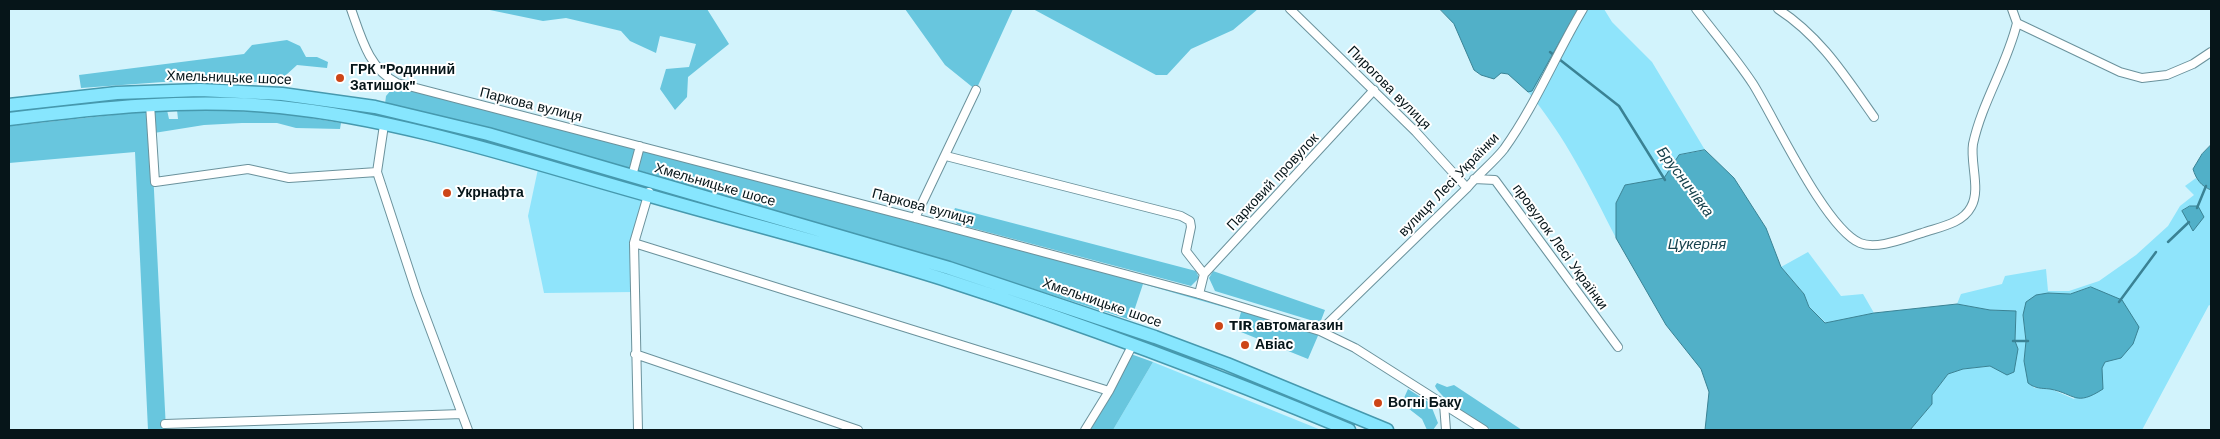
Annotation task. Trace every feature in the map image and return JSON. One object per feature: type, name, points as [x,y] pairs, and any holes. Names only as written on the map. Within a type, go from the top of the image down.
[{"type":"highway","name":"Хмельницьке шосе","points":[[9,105],[117,93],[209,90],[282,94],[387,110],[488,134],[949,268],[1077,310],[1227,364],[1387,430]]},
{"type":"highway","name":"Хмельницьке шосе","points":[[9,119],[150,104],[200,103],[280,107],[384,125],[483,149],[946,280],[1133,344],[1220,377],[1349,430]]},
{"type":"highway","points":[[384,125],[387,110]]},
{"type":"street","name":"Паркова вулиця","points":[[351,9],[367,52],[382,72],[397,83],[1199,294],[1320,331],[1355,348],[1484,430]]},
{"type":"street","name":"Пирогова вулиця","points":[[1290,9],[1416,132],[1467,188]]},
{"type":"street","name":"вулиця Лесі Українки","points":[[1320,331],[1467,188],[1503,150],[1530,107],[1583,9]]},
{"type":"street","points":[[1696,9],[1752,83],[1822,204],[1852,238],[1861,243],[1873,245],[1915,235],[1956,221],[1967,214],[1973,205],[1973,146],[1980,118],[2012,41],[2017,24],[2012,9]]},
{"type":"street","points":[[1778,9],[1811,33],[1841,70],[1874,117]]},
{"type":"street","points":[[2017,24],[2120,72],[2142,78],[2167,75],[2192,64],[2211,52]]},
{"type":"street","points":[[915,218],[976,90]]},
{"type":"street","name":"Парковий провулок","points":[[1199,294],[1204,274],[1374,90]]},
{"type":"street","points":[[150,104],[155,182],[248,169],[289,178],[377,172]]},
{"type":"street","points":[[384,125],[377,172],[417,294],[468,430]]},
{"type":"street","points":[[632,176],[640,146]]},
{"type":"street","points":[[946,156],[1181,216],[1190,221],[1191,227],[1186,251],[1204,274]]},
{"type":"street","name":"провулок Лесі Українки","points":[[1474,179],[1495,180],[1618,347]]},
{"type":"street","points":[[638,430],[634,243],[652,182]]},
{"type":"street","points":[[634,243],[1109,391]]},
{"type":"street","points":[[1084,430],[1109,391],[1133,344]]},
{"type":"street","points":[[635,354],[858,430]]},
{"type":"street","points":[[1444,404],[1446,430]]},
{"type":"street","points":[[166,424],[462,414]]},
{"type":"shaded area","points":[[485,9],[707,9],[729,44],[688,77],[687,97],[675,110],[660,89],[666,69],[689,67],[696,44],[660,36],[656,53],[630,41],[621,31],[566,18],[543,21]]},
{"type":"shaded area","points":[[905,9],[1013,9],[976,90],[945,65]]},
{"type":"shaded area","points":[[1033,9],[1258,9],[1233,30],[1191,49],[1167,75],[1156,75]]},
{"type":"shaded area","points":[[1578,9],[1604,9],[1612,22],[1652,62],[1705,150],[1679,155],[1664,178],[1625,185],[1616,203],[1616,238],[1565,144],[1528,92],[1532,90]]},
{"type":"shaded area","points":[[287,40],[300,46],[306,57],[317,57],[328,62],[327,68],[297,65],[285,76],[266,82],[163,82],[81,88],[79,75],[244,54],[252,45]]},
{"type":"shaded area","points":[[397,83],[915,218],[1320,331],[1308,359],[1236,330],[1241,312],[1143,284],[1131,320],[910,250],[634,169],[385,104],[386,96]]},
{"type":"shaded area","points":[[197,109],[282,113],[341,123],[340,129],[296,128],[277,123],[242,123],[204,125],[154,133],[153,111],[167,110],[169,119],[178,119],[177,110]]},
{"type":"shaded area","points":[[150,111],[166,430],[148,430],[135,152],[9,163],[9,126]]},
{"type":"shaded area","points":[[538,169],[647,199],[634,243],[634,292],[544,293],[528,216]]},
{"type":"shaded area","points":[[2196,178],[2205,188],[2211,190],[2211,306],[2209,305],[2142,430],[1910,430],[1932,404],[1932,395],[1948,374],[1963,369],[1990,366],[2018,349],[2015,341],[2016,311],[1990,310],[1957,304],[1961,294],[2002,284],[2005,276],[2046,269],[2048,291],[2069,291],[2099,281],[2136,255],[2168,226],[2180,206],[2194,195],[2185,186]],"holes":[[[2091,287],[2111,359],[2105,362],[2074,399],[2051,389],[2034,388],[2024,361],[2026,341],[2023,315],[2048,293],[2070,294]]]},
{"type":"shaded area","points":[[955,208],[1196,271],[1199,278],[1191,286],[957,224],[952,216]]},
{"type":"shaded area","points":[[1808,252],[1841,296],[1863,294],[1874,313],[1826,323],[1809,307],[1804,294],[1781,267]]},
{"type":"shaded area","points":[[1213,271],[1325,310],[1320,323],[1215,291],[1209,278]]},
{"type":"shaded area","points":[[1128,353],[1153,362],[1113,430],[1085,430]]},
{"type":"shaded area","points":[[1153,362],[1321,430],[1113,430]]},
{"type":"shaded area","points":[[1437,383],[1447,387],[1454,385],[1522,430],[1497,431],[1484,426],[1444,397],[1435,386]]},
{"type":"shaded area","points":[[1408,389],[1430,403],[1438,423],[1433,430],[1427,430],[1422,419],[1404,405],[1404,398]]},
{"type":"water","points":[[1440,9],[1578,9],[1532,91],[1528,92],[1508,74],[1501,73],[1494,79],[1481,75],[1474,70],[1454,24]]},
{"type":"water","points":[[2211,145],[2211,190],[2199,182],[2193,169],[2202,154]]},
{"type":"water","name":"Цукерня","points":[[1705,150],[1734,178],[1766,228],[1781,267],[1804,294],[1809,307],[1825,323],[1874,313],[1957,304],[1990,310],[2016,311],[2015,341],[2018,349],[2014,372],[2007,375],[1990,366],[1963,369],[1948,374],[1932,395],[1932,404],[1910,430],[1705,430],[1709,392],[1701,369],[1666,325],[1616,238],[1616,203],[1625,185],[1664,178],[1679,155]]},
{"type":"water","points":[[2190,206],[2198,206],[2204,217],[2193,231],[2182,211]]},
{"type":"water","points":[[2091,287],[2122,300],[2139,327],[2133,344],[2121,358],[2105,362],[2102,368],[2103,389],[2087,397],[2076,398],[2059,391],[2031,385],[2028,383],[2024,361],[2026,341],[2023,315],[2026,302],[2036,295],[2048,293],[2070,294]]},
{"type":"waterway","name":"Брусничівка","points":[[1550,52],[1619,106],[1665,180]]},
{"type":"waterway","points":[[2197,208],[2206,186]]},
{"type":"waterway","points":[[2168,242],[2189,222]]},
{"type":"waterway","points":[[2119,302],[2156,252]]},
{"type":"waterway","points":[[2013,341],[2028,341]]},
{"type":"place","name":"ГРК \"Родинний Затишок\"","points":[[340,78]]},
{"type":"place","name":"Укрнафта","points":[[447,193]]},
{"type":"place","name":"TIR автомагазин","points":[[1219,326]]},
{"type":"place","name":"Авіас","points":[[1245,345]]},
{"type":"place","name":"Вогні Баку","points":[[1378,403]]}]
